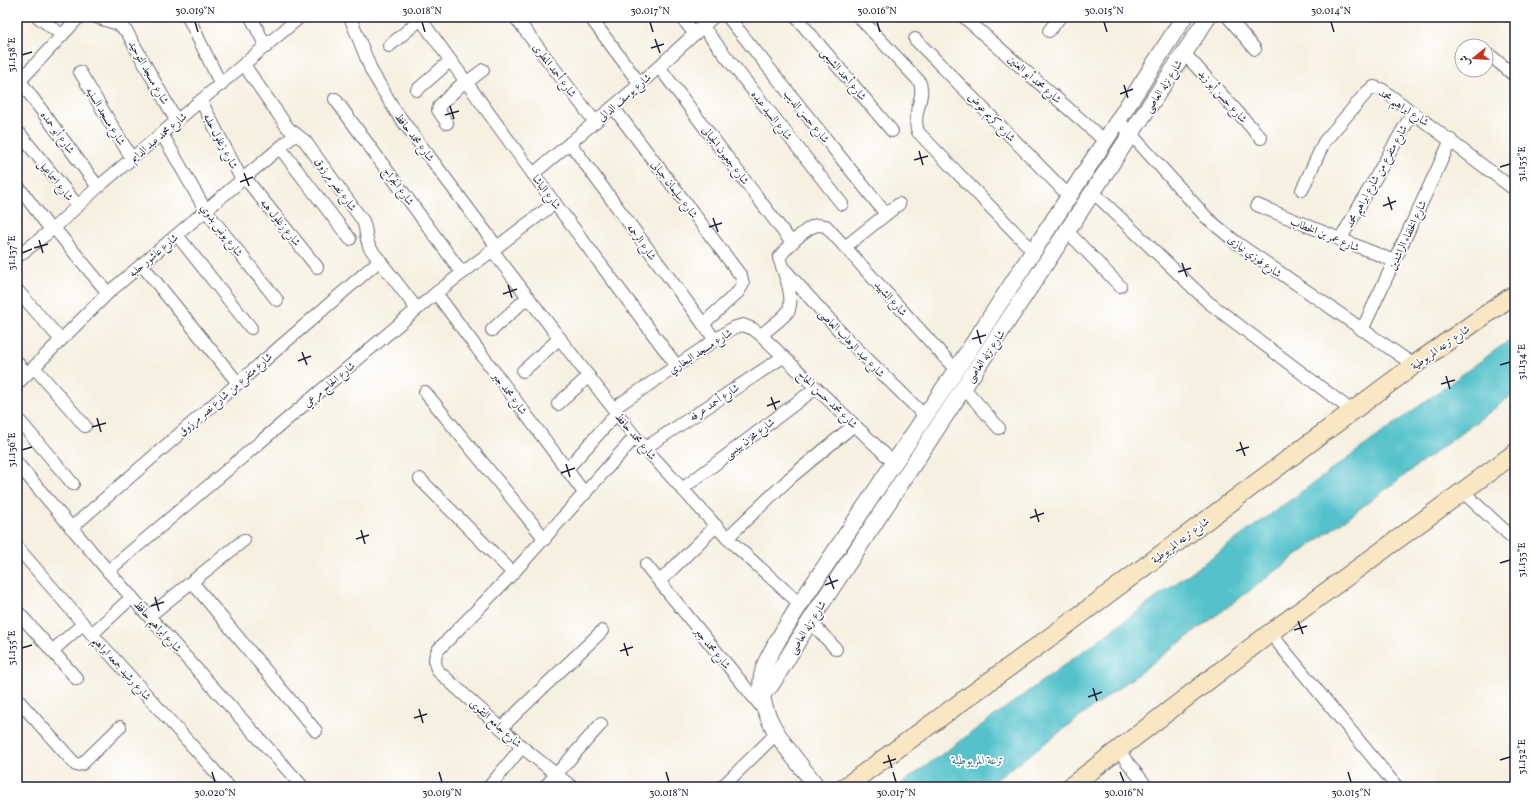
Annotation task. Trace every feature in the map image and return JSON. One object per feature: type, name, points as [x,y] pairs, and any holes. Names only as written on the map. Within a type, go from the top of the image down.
[{"type":"main road","name":"شارع ترعه المريوطية","points":[[845,787],[1068,624],[1414,365],[1515,294]]},
{"type":"main road","points":[[1070,787],[1270,632],[1515,453]]},
{"type":"street","points":[[38,17],[62,35]]},
{"type":"street","points":[[18,80],[79,17]]},
{"type":"street","name":"شارع مسجد التوحيد","points":[[96,17],[123,20],[127,32],[177,122]]},
{"type":"street","points":[[188,17],[221,85]]},
{"type":"street","points":[[252,17],[266,47]]},
{"type":"street","name":"شارع محمد عبد الدايم","points":[[17,257],[53,229],[98,187],[300,17]]},
{"type":"street","name":"شارع محمد حافظ","points":[[350,17],[372,72],[396,112],[528,297],[615,411],[635,437],[727,538],[800,604]]},
{"type":"street","name":"شارع أحمد المطرى","points":[[516,17],[595,122]]},
{"type":"street","points":[[590,17],[640,84]]},
{"type":"street","name":"شارع السيد عبده","points":[[681,17],[699,30],[842,204]]},
{"type":"street","name":"شارع يوسف الدالى","points":[[533,174],[640,84],[713,17]]},
{"type":"street","name":"شارع حسن الديب","points":[[728,17],[886,214]]},
{"type":"street","name":"شارع أحمد الشيمى","points":[[796,17],[892,131]]},
{"type":"street","points":[[859,17],[919,81],[923,88],[915,118],[918,132],[1033,251]]},
{"type":"street","points":[[1049,31],[1060,17]]},
{"type":"street","name":"شارع نزله العاصى","points":[[817,787],[778,733],[765,712],[761,695],[765,667],[770,654],[800,604],[943,390],[1119,121],[1184,17]]},
{"type":"street","name":"شارع نزله العاصى","points":[[761,695],[771,685],[810,621],[1208,17]]},
{"type":"street","points":[[1228,17],[1255,49]]},
{"type":"street","points":[[389,46],[420,18]]},
{"type":"street","name":"شارع الباشا","points":[[420,18],[465,82],[677,366]]},
{"type":"street","name":"شارع محمد أبو العنين","points":[[969,19],[1105,142]]},
{"type":"street","name":"شارع كريم عوض","points":[[915,39],[1069,196]]},
{"type":"street","name":"شارع حسن أبو زيد","points":[[1184,53],[1261,138]]},
{"type":"street","points":[[1494,58],[1515,76]]},
{"type":"street","points":[[416,90],[450,61]]},
{"type":"street","name":"شارع نصر مرزوق","points":[[244,65],[288,128],[305,141],[363,220],[366,227],[367,242],[417,309]]},
{"type":"street","name":"شارع جعيون الجبالى","points":[[659,67],[792,243]]},
{"type":"street","points":[[447,123],[438,110],[440,105],[465,82],[483,70]]},
{"type":"street","name":"شارع مسجد السنيه","points":[[80,72],[132,159]]},
{"type":"street","name":"شارع أبو حمده","points":[[18,80],[98,187]]},
{"type":"street","name":"شارع ابراهيم محمد","points":[[1302,190],[1324,142],[1367,92],[1374,87],[1383,90],[1452,140],[1515,190]]},
{"type":"street","name":"شارع الجراج","points":[[335,99],[462,273]]},
{"type":"street","name":"شارع زغلول حلبه","points":[[201,101],[244,179]]},
{"type":"street","name":"شارع سليمان جبالى","points":[[613,107],[741,276],[743,284],[738,292],[703,324]]},
{"type":"street","name":"شارع متفرع من شارع ابراهيم محمد","points":[[1340,240],[1412,112]]},
{"type":"street","name":"شارع فوزي نيازى","points":[[1119,121],[1207,218],[1236,243],[1414,365]]},
{"type":"street","name":"شارع اسماعيل","points":[[20,134],[78,206]]},
{"type":"street","name":"شارع يونس بدوي","points":[[162,134],[206,211],[278,300]]},
{"type":"street","name":"شارع عاشور حلبه","points":[[17,384],[108,294],[296,134]]},
{"type":"street","name":"شارع الخلفاء الراشدين","points":[[1362,330],[1452,140]]},
{"type":"street","name":"شارع الرحمه","points":[[570,143],[715,340]]},
{"type":"street","points":[[280,148],[350,239]]},
{"type":"street","name":"شارع زغلول هبه","points":[[244,179],[317,267]]},
{"type":"street","points":[[17,185],[108,294]]},
{"type":"street","points":[[1093,192],[1208,302],[1352,411]]},
{"type":"street","name":"شارع الحاج مرعي","points":[[108,571],[436,293],[555,203]]},
{"type":"street","points":[[845,247],[899,204]]},
{"type":"street","name":"شارع عمر بن الخطاب","points":[[1257,205],[1394,261]]},
{"type":"street","name":"شارع الشهيد","points":[[792,243],[809,228],[817,225],[826,226],[956,370]]},
{"type":"street","points":[[1068,231],[1120,286]]},
{"type":"street","points":[[177,235],[252,328]]},
{"type":"street","points":[[761,335],[788,311],[790,300],[789,289],[779,258],[792,243]]},
{"type":"street","name":"شارع متفرع من شارع نصر مرزوق","points":[[71,528],[380,260]]},
{"type":"street","points":[[142,265],[238,383]]},
{"type":"street","name":"شارع عبد الوهاب العاصى","points":[[782,267],[845,337],[925,416]]},
{"type":"street","points":[[17,290],[60,340]]},
{"type":"street","name":"شارع محمد جبر","points":[[436,293],[585,494]]},
{"type":"street","points":[[492,330],[528,297]]},
{"type":"street","name":"شارع مسجد البخاري","points":[[567,469],[615,411],[677,366],[733,328],[743,325],[753,329],[761,335]]},
{"type":"street","name":"شارع محمد حسن الحاج","points":[[761,335],[894,463]]},
{"type":"street","points":[[523,371],[560,338]]},
{"type":"street","name":"شارع أحمد عرفه","points":[[645,448],[783,357]]},
{"type":"street","points":[[17,362],[30,370],[85,426]]},
{"type":"street","points":[[558,404],[589,376]]},
{"type":"street","name":"شارع مخزن بيبسى","points":[[682,489],[816,388]]},
{"type":"street","points":[[943,390],[960,394],[999,428]]},
{"type":"street","points":[[425,392],[545,538]]},
{"type":"street","points":[[17,418],[73,484]]},
{"type":"street","points":[[727,538],[790,478],[854,425]]},
{"type":"street","points":[[420,479],[513,573],[635,437]]},
{"type":"street","name":"شارع ابراهيم حافظ","points":[[17,463],[108,571],[303,787]]},
{"type":"street","points":[[1462,491],[1515,540]]},
{"type":"street","points":[[660,581],[716,526]]},
{"type":"street","points":[[150,616],[244,540]]},
{"type":"street","points":[[838,547],[852,558]]},
{"type":"street","name":"شارع رشيد جمعه ابراهيم","points":[[17,548],[229,787]]},
{"type":"street","name":"شارع محمد جبر","points":[[646,565],[765,712]]},
{"type":"street","name":"شارع جامع التقوى","points":[[513,573],[438,650],[435,663],[438,671],[522,747],[572,787]]},
{"type":"street","points":[[192,582],[316,731]]},
{"type":"street","points":[[92,634],[132,597]]},
{"type":"street","points":[[17,611],[77,680]]},
{"type":"street","points":[[810,621],[836,649]]},
{"type":"street","points":[[52,651],[83,624]]},
{"type":"street","points":[[501,728],[602,631]]},
{"type":"street","points":[[1270,632],[1397,787]]},
{"type":"street","points":[[17,699],[73,763],[79,765],[82,764],[120,727]]},
{"type":"street","points":[[545,787],[601,724]]},
{"type":"street","points":[[722,787],[778,733]]},
{"type":"street","points":[[489,787],[522,747]]},
{"type":"street","points":[[1118,750],[1147,787]]},
{"type":"water","name":"ترعة المريوطية","points":[[1515,336],[1515,393],[986,787],[897,787]]}]
